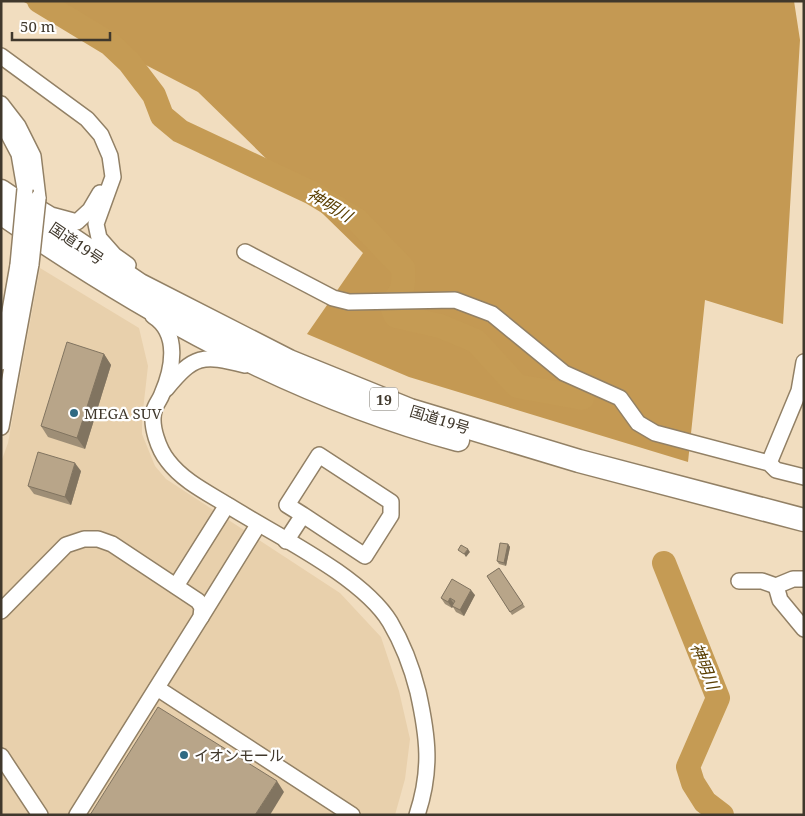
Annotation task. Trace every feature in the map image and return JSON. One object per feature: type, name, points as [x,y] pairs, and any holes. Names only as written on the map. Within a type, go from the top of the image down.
[{"type":"highway","name":"国道19号","points":[[1,191],[140,285],[254,345],[410,410],[580,462],[804,520]]},
{"type":"highway","name":"国道19号","points":[[1,212],[124,293],[198,336],[265,370],[412,428],[804,535]]},
{"type":"street","points":[[1,56],[81,114],[101,135],[110,156],[114,177],[96,224],[99,238],[114,254],[139,273],[239,324],[254,345]]},
{"type":"street","points":[[1,64],[54,101],[78,121],[102,152],[105,170],[104,185],[98,198],[90,210],[77,222],[51,215],[1,181]]},
{"type":"street","points":[[1,427],[24,265],[25,189],[19,154],[2,109]]},
{"type":"street","points":[[1,362],[38,198],[34,156],[18,126],[2,109]]},
{"type":"street","points":[[47,244],[54,256],[162,322],[171,339],[173,353],[163,392],[154,412],[156,437],[168,461],[188,481],[322,562],[360,588],[390,621],[411,665],[425,725],[428,758],[424,794],[416,815]]},
{"type":"street","points":[[245,252],[333,298],[349,302],[455,300],[492,314],[564,373],[620,398],[638,423],[655,433],[769,463],[776,470],[804,477]]},
{"type":"street","points":[[163,392],[185,366],[205,358],[265,370]]},
{"type":"street","points":[[769,463],[799,391],[804,362]]},
{"type":"street","points":[[319,455],[391,502],[391,515],[365,556],[302,515],[287,505],[319,455]]},
{"type":"street","points":[[176,586],[227,505]]},
{"type":"street","points":[[286,541],[302,515]]},
{"type":"street","points":[[77,815],[258,525]]},
{"type":"street","points":[[1,611],[66,545],[84,540],[98,540],[112,544],[198,601],[202,607],[201,617]]},
{"type":"street","points":[[198,601],[215,575],[235,562]]},
{"type":"street","points":[[739,581],[762,581],[776,586],[793,579],[804,579]]},
{"type":"street","points":[[776,586],[780,600],[804,629]]},
{"type":"street","points":[[157,688],[346,813]]},
{"type":"street","points":[[1,756],[40,815]]},
{"type":"shaded area","points":[[22,1],[794,1],[800,40],[783,324],[705,300],[688,462],[409,377],[307,334],[363,253],[198,92]]},
{"type":"shaded area","name":"イオンモール","points":[[40,268],[139,328],[148,366],[142,434],[155,466],[166,479],[340,593],[381,637],[399,691],[410,739],[405,779],[395,815],[1,815],[1,462],[8,443]]},
{"type":"building","points":[[67,342],[104,354],[77,438],[41,426]]},
{"type":"building","points":[[38,452],[75,463],[65,497],[28,486]]},
{"type":"building","points":[[500,543],[508,544],[504,563],[497,561]]},
{"type":"building","points":[[461,545],[468,549],[464,554],[458,550]]},
{"type":"building","points":[[499,568],[523,604],[510,612],[487,576]]},
{"type":"building","points":[[452,579],[471,590],[460,610],[452,606],[455,601],[450,598],[448,602],[441,598]]},
{"type":"building","name":"イオンモール","points":[[158,707],[277,781],[255,815],[90,815]]},
{"type":"waterway","name":"神明川","points":[[39,1],[110,44],[129,62],[154,95],[162,116],[180,131],[312,193],[357,220],[403,268],[402,288],[392,303],[396,316],[440,326],[476,341],[517,386],[582,398]]},
{"type":"waterway","name":"神明川","points":[[664,563],[718,698],[688,767],[693,783],[705,802],[722,815]]},
{"type":"place","name":"MEGA SUV","points":[[74,413]]},
{"type":"place","name":"イオンモール","points":[[184,755]]}]
